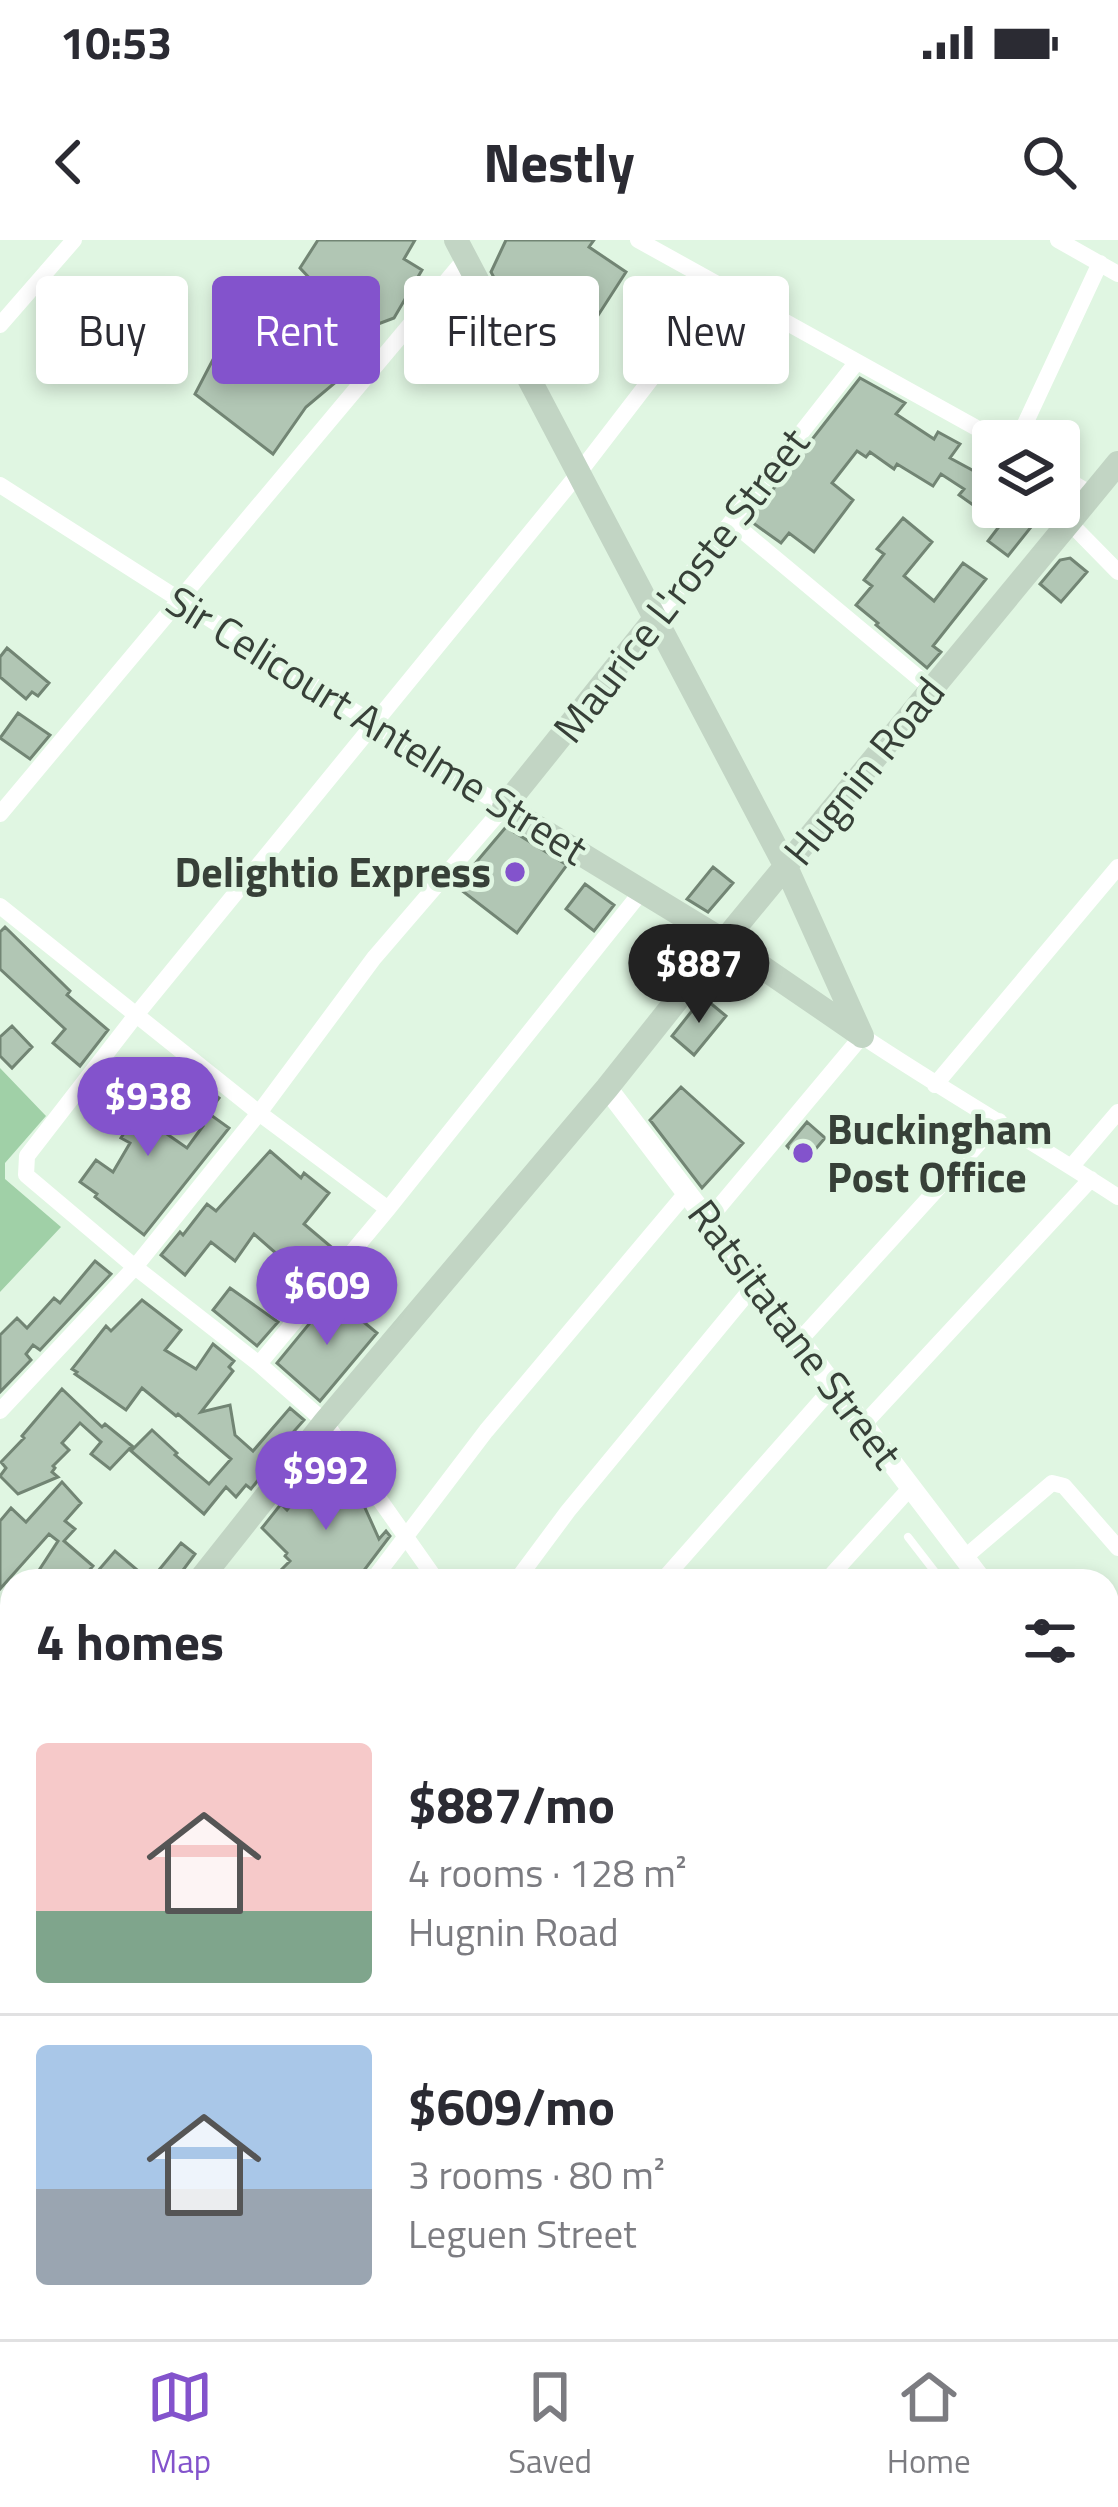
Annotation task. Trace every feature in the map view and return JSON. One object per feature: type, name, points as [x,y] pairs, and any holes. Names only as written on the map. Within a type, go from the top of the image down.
[{"type":"main road","points":[[461,249],[786,867],[862,1036]]},
{"type":"main road","name":"Hugnin Road","points":[[1080,507],[1118,463]]},
{"type":"main road","name":"Hugnin Road","points":[[209,1569],[325,1422],[608,1088],[1062,528]]},
{"type":"main road","name":"Maurice L'roste Street","points":[[504,807],[654,620]]},
{"type":"main road","name":"Sir Celicourt Antelme Street","points":[[504,807],[724,941],[862,1036]]},
{"type":"street","points":[[0,325],[74,240]]},
{"type":"street","points":[[1058,240],[1118,274]]},
{"type":"street","points":[[645,242],[701,276]]},
{"type":"street","points":[[0,814],[179,602],[461,249]]},
{"type":"street","points":[[1027,420],[1100,263]]},
{"type":"street","points":[[789,325],[972,426]]},
{"type":"street","name":"Maurice L'roste Street","points":[[654,620],[856,362]]},
{"type":"street","points":[[429,1569],[325,1422],[26,1175],[27,1156],[647,384]]},
{"type":"street","name":"Sir Celicourt Antelme Street","points":[[0,485],[504,807]]},
{"type":"street","points":[[1080,487],[1091,494]]},
{"type":"street","points":[[733,523],[932,689]]},
{"type":"street","points":[[1075,528],[1118,572]]},
{"type":"street","points":[[0,1412],[135,1267],[259,1113],[374,958],[504,807]]},
{"type":"street","points":[[935,1084],[1118,867]]},
{"type":"street","points":[[259,1364],[642,891]]},
{"type":"street","points":[[0,906],[259,1113],[388,1209]]},
{"type":"street","points":[[708,1220],[862,1036]]},
{"type":"street","name":"Sir Celicourt Antelme Street","points":[[862,1036],[1118,1197]]},
{"type":"street","name":"Ratsitatane Street","points":[[608,1088],[973,1569]]},
{"type":"street","points":[[1071,1167],[1118,1112]]},
{"type":"street","points":[[800,1341],[998,1121]]},
{"type":"street","points":[[863,1425],[1091,1179]]},
{"type":"street","points":[[382,1569],[486,1431],[687,1192]]},
{"type":"street","points":[[525,1569],[756,1283]]},
{"type":"street","points":[[673,1569],[834,1386]]},
{"type":"street","points":[[964,1558],[1052,1483],[1064,1486],[1118,1548]]},
{"type":"street","points":[[837,1569],[911,1487]]},
{"type":"street","points":[[1102,1529],[1118,1514]]},
{"type":"lane","points":[[908,1537],[933,1569]]},
{"type":"green space","points":[[0,1068],[46,1116],[5,1163],[5,1179],[61,1227],[0,1292]]},
{"type":"building","points":[[318,240],[415,240],[404,259],[422,270],[418,276],[404,276],[404,301],[394,318],[380,323],[380,276],[308,276],[300,268]]},
{"type":"building","points":[[506,240],[594,240],[589,247],[626,272],[599,314],[599,276],[493,276]]},
{"type":"building","points":[[212,361],[212,384],[333,384],[306,407],[273,454],[195,394]]},
{"type":"building","points":[[860,378],[905,403],[896,414],[934,439],[938,432],[960,444],[950,458],[972,470],[972,504],[959,495],[964,489],[941,474],[933,486],[897,464],[894,469],[870,452],[866,457],[857,451],[832,483],[853,500],[814,552],[789,533],[781,543],[749,520]]},
{"type":"building","points":[[903,518],[932,542],[904,576],[934,601],[963,563],[986,579],[933,646],[941,652],[927,668],[856,605],[872,586],[864,580],[884,554],[877,549]]},
{"type":"building","points":[[998,528],[1030,528],[1008,556],[988,541]]},
{"type":"building","points":[[1070,558],[1087,572],[1061,602],[1040,584],[1060,560]]},
{"type":"building","points":[[7,648],[49,683],[38,696],[32,692],[26,699],[0,677],[0,657]]},
{"type":"building","points":[[18,713],[50,735],[30,759],[0,738]]},
{"type":"building","name":"Delightio Express","points":[[506,827],[567,865],[517,933],[456,886]]},
{"type":"building","points":[[713,867],[733,883],[708,912],[687,899]]},
{"type":"building","points":[[585,884],[614,905],[594,931],[566,909]]},
{"type":"building","points":[[5,927],[70,991],[67,995],[108,1030],[80,1066],[53,1043],[65,1029],[0,969],[0,932]]},
{"type":"building","points":[[703,997],[726,1016],[694,1055],[672,1036]]},
{"type":"building","points":[[12,1026],[32,1047],[12,1068],[0,1056],[0,1037]]},
{"type":"building","points":[[103,1081],[187,1148],[203,1126],[189,1116],[207,1089],[219,1098],[208,1113],[229,1128],[144,1235],[80,1182],[96,1160],[113,1172],[130,1143],[121,1138],[126,1130],[85,1105]]},
{"type":"building","points":[[681,1087],[743,1143],[702,1188],[650,1120]]},
{"type":"building","name":"Buckingham Post Office","points":[[807,1122],[825,1138],[803,1164],[787,1146]]},
{"type":"building","points":[[270,1151],[301,1178],[304,1173],[329,1193],[304,1224],[336,1251],[286,1301],[266,1285],[286,1262],[254,1234],[235,1261],[211,1242],[185,1275],[161,1255],[207,1204],[216,1211]]},
{"type":"building","points":[[95,1261],[111,1274],[40,1350],[33,1345],[26,1354],[31,1360],[0,1392],[0,1335],[17,1318],[27,1328],[54,1298],[60,1303]]},
{"type":"building","points":[[230,1288],[278,1322],[257,1346],[213,1310]]},
{"type":"building","points":[[332,1296],[377,1333],[320,1401],[277,1363]]},
{"type":"building","points":[[142,1300],[181,1330],[165,1350],[196,1369],[213,1344],[234,1361],[229,1367],[233,1371],[201,1412],[230,1405],[235,1435],[253,1451],[290,1408],[304,1420],[267,1462],[270,1465],[251,1489],[246,1485],[236,1497],[226,1487],[204,1514],[131,1451],[152,1430],[209,1484],[231,1459],[142,1388],[126,1410],[72,1369],[106,1326],[111,1331]]},
{"type":"building","points":[[62,1389],[102,1427],[105,1424],[132,1446],[110,1469],[91,1454],[101,1442],[80,1423],[62,1443],[69,1450],[53,1466],[58,1477],[18,1494],[0,1476],[6,1468],[1,1462]]},
{"type":"building","points":[[335,1464],[363,1498],[379,1539],[386,1531],[390,1536],[365,1569],[282,1569],[290,1561],[287,1553],[262,1528],[281,1504],[287,1510],[311,1481],[315,1484]]},
{"type":"building","points":[[62,1482],[81,1503],[65,1521],[75,1529],[64,1541],[93,1566],[40,1569],[58,1541],[49,1534],[18,1569],[0,1569],[0,1521],[11,1508],[26,1522]]},
{"type":"building","points":[[181,1543],[195,1554],[184,1569],[160,1569]]},
{"type":"building","points":[[115,1551],[136,1569],[100,1569]]},
{"type":"place","name":"Delightio Express","points":[[515,872]]},
{"type":"place","name":"Buckingham Post Office","points":[[803,1153]]}]
